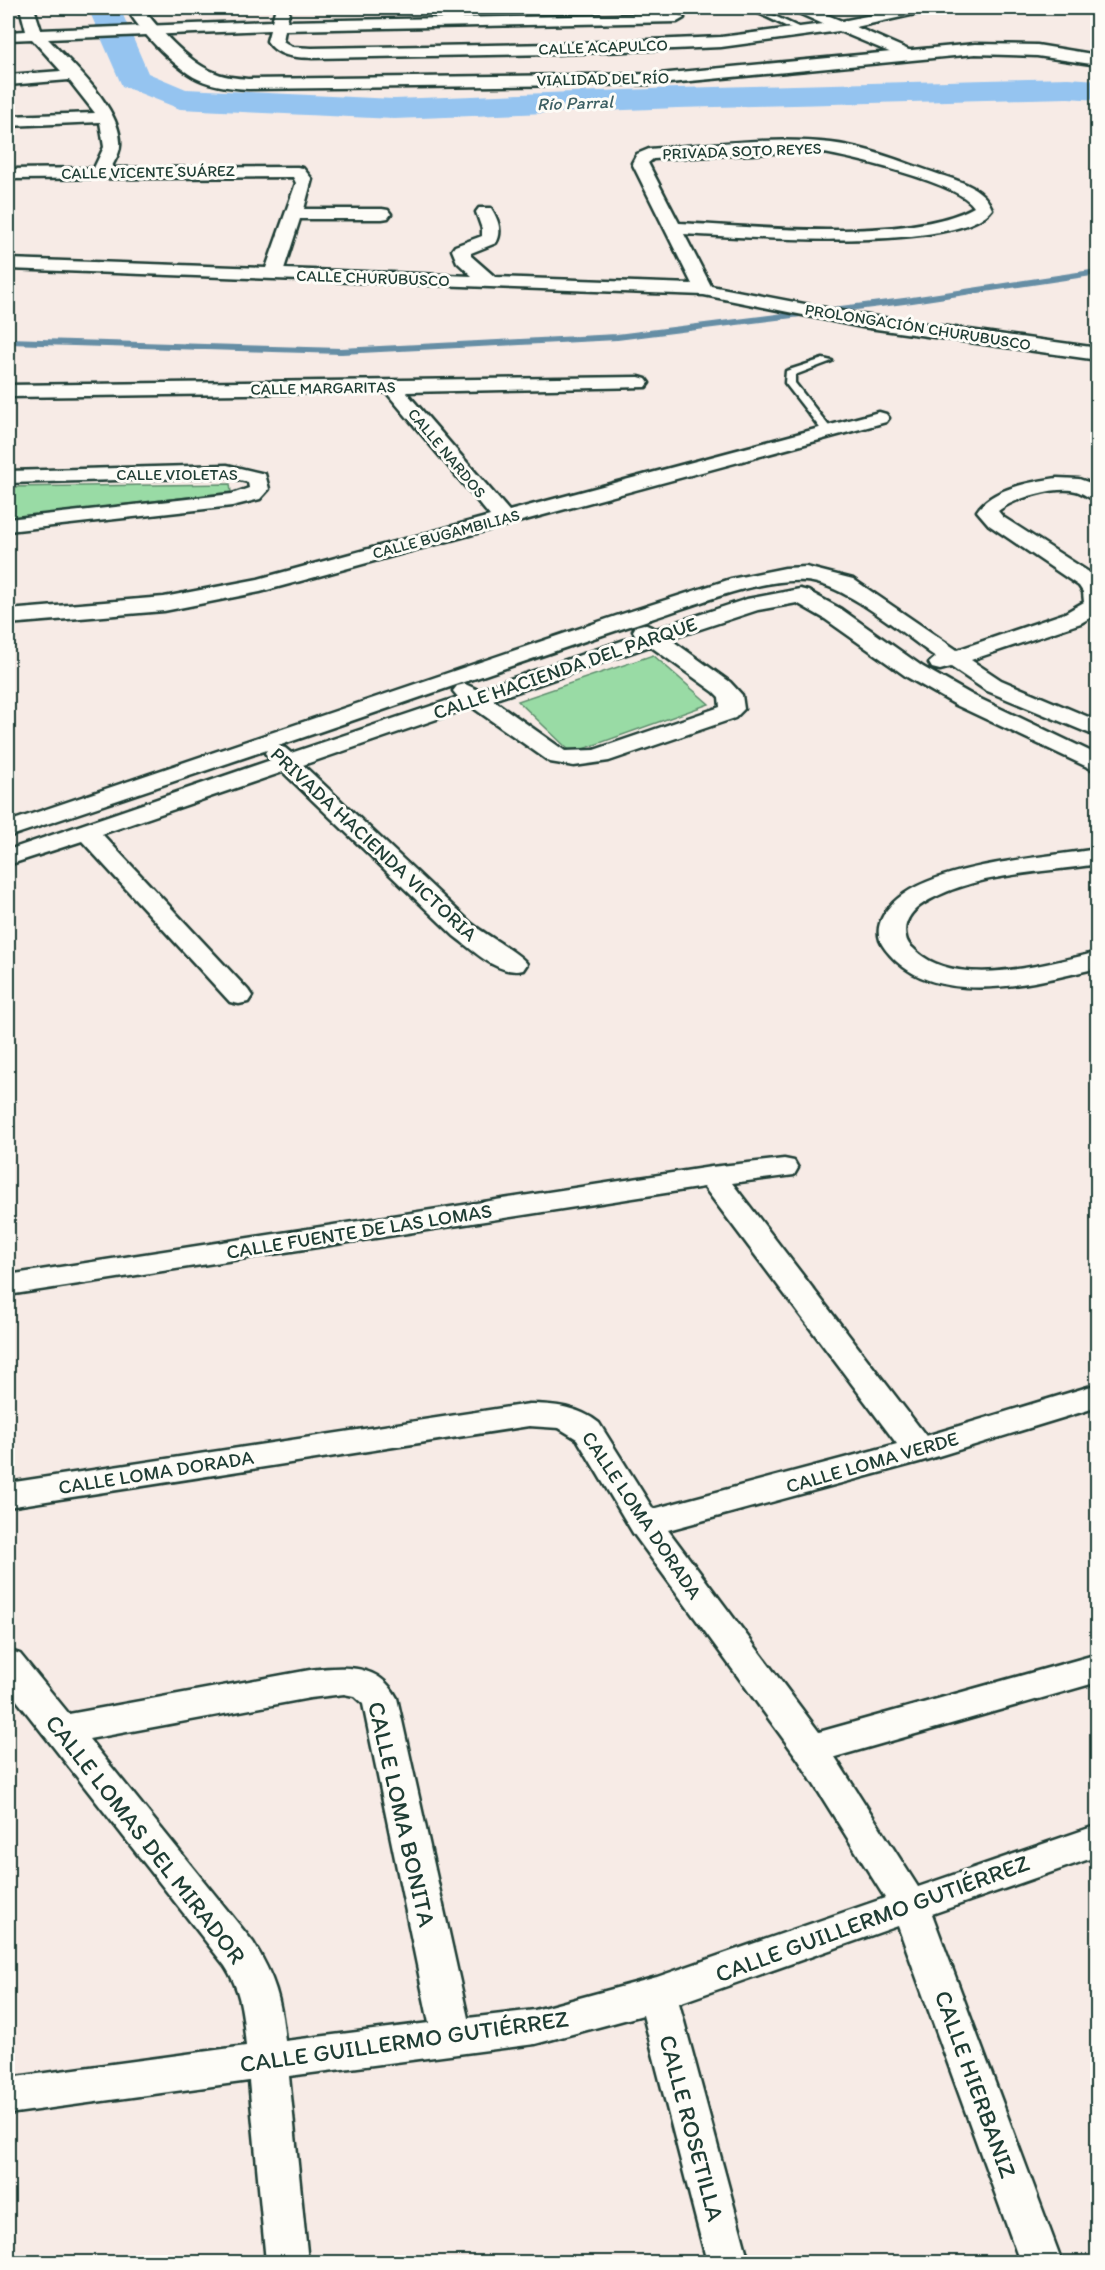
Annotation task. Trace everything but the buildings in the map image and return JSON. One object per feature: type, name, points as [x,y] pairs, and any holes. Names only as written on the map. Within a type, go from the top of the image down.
[{"type":"main road","name":"VIALIDAD DEL RÍO","points":[[135,8],[153,29],[200,73],[227,82],[248,84],[658,79],[971,48],[1051,52],[1098,60]]},
{"type":"street","points":[[27,8],[35,34],[73,75],[107,117],[112,147],[101,172]]},
{"type":"street","points":[[225,8],[233,26]]},
{"type":"street","points":[[280,25],[284,8]]},
{"type":"street","points":[[799,8],[906,54]]},
{"type":"street","name":"CALLE ACAPULCO","points":[[280,25],[275,40],[279,47],[294,52],[683,44],[805,32],[924,8]]},
{"type":"street","points":[[8,36],[233,26],[675,13],[683,44]]},
{"type":"street","points":[[8,80],[73,75]]},
{"type":"street","points":[[8,121],[107,117]]},
{"type":"street","name":"PRIVADA SOTO REYES","points":[[671,228],[869,234],[966,220],[983,209],[981,202],[973,194],[959,187],[850,151],[811,146],[683,150],[649,154],[640,163],[671,228],[704,290]]},
{"type":"street","name":"CALLE VICENTE SUÁREZ","points":[[8,174],[297,172],[304,179],[292,214]]},
{"type":"street","points":[[486,212],[491,229],[490,239],[461,250],[464,258],[490,282]]},
{"type":"street","points":[[273,275],[292,214],[382,214]]},
{"type":"street","name":"CALLE CHURUBUSCO","points":[[8,264],[704,290],[738,298]]},
{"type":"street","name":"PROLONGACIÓN CHURUBUSCO","points":[[738,298],[862,321],[1098,354]]},
{"type":"street","name":"CALLE MARGARITAS","points":[[8,391],[639,383]]},
{"type":"street","name":"CALLE NARDOS","points":[[392,387],[502,519]]},
{"type":"street","name":"CALLE BUGAMBILIAS","points":[[8,617],[164,604],[260,585],[827,430],[879,418]]},
{"type":"street","name":"CALLE VIOLETAS","points":[[8,477],[227,471],[258,478],[260,489],[245,498],[8,525]]},
{"type":"street","points":[[915,672],[1088,611],[1095,604],[1096,597],[1092,579],[996,522],[987,511],[996,502],[1046,486],[1084,487],[1098,495]]},
{"type":"street","points":[[806,577],[833,614],[915,672],[964,700],[1098,765]]},
{"type":"street","name":"CALLE HACIENDA DEL PARQUE","points":[[8,858],[746,607],[806,577]]},
{"type":"street","name":"CALLE HACIENDA DEL PARQUE","points":[[8,830],[264,741],[452,681],[627,620],[755,580],[806,577],[845,584],[993,685],[1096,728]]},
{"type":"street","points":[[452,681],[558,757],[572,760],[601,756],[727,713],[732,709],[730,695],[722,687],[627,620]]},
{"type":"street","points":[[1060,745],[1096,728]]},
{"type":"street","name":"PRIVADA HACIENDA VICTORIA","points":[[264,741],[463,930],[488,949],[514,964]]},
{"type":"street","points":[[86,831],[239,996]]},
{"type":"street","points":[[1098,856],[973,878],[916,897],[900,910],[893,921],[892,934],[897,948],[918,967],[944,976],[968,979],[1004,977],[1098,960]]},
{"type":"street","name":"CALLE FUENTE DE LAS LOMAS","points":[[8,1285],[711,1176],[784,1168]]},
{"type":"street","points":[[711,1176],[919,1450]]},
{"type":"street","name":"CALLE LOMA VERDE","points":[[645,1524],[919,1450],[1098,1395]]},
{"type":"street","name":"CALLE LOMA DORADA","points":[[8,1495],[529,1415],[567,1418],[588,1431],[645,1524],[811,1749],[910,1906]]},
{"type":"street","name":"CALLE LOMAS DEL MIRADOR","points":[[8,1664],[244,1962],[254,1978],[262,2009],[287,2262]]},
{"type":"street","points":[[811,1749],[1098,1668]]},
{"type":"street","name":"CALLE LOMA BONITA","points":[[60,1730],[310,1684],[344,1680],[364,1684],[379,1698],[452,2037]]},
{"type":"street","name":"CALLE GUILLERMO GUTIÉRREZ","points":[[8,2097],[535,2027],[657,1994],[1098,1839]]},
{"type":"street","name":"CALLE HIERBANIZ","points":[[910,1906],[1041,2262]]},
{"type":"street","name":"CALLE ROSETILLA","points":[[657,1994],[728,2262]]},
{"type":"lane","points":[[752,8],[805,32]]},
{"type":"lane","points":[[827,361],[797,370],[790,373],[789,377],[790,383],[827,430]]},
{"type":"green space","points":[[230,484],[231,492],[8,518],[8,487]]},
{"type":"green space","points":[[653,655],[709,704],[572,753],[518,701]]},
{"type":"waterway","name":"Río Parral","points":[[104,8],[134,79],[180,99],[394,109],[678,98],[1068,88],[1098,90]]},
{"type":"waterway","points":[[8,341],[341,351],[617,337],[912,300],[1098,272]]}]
